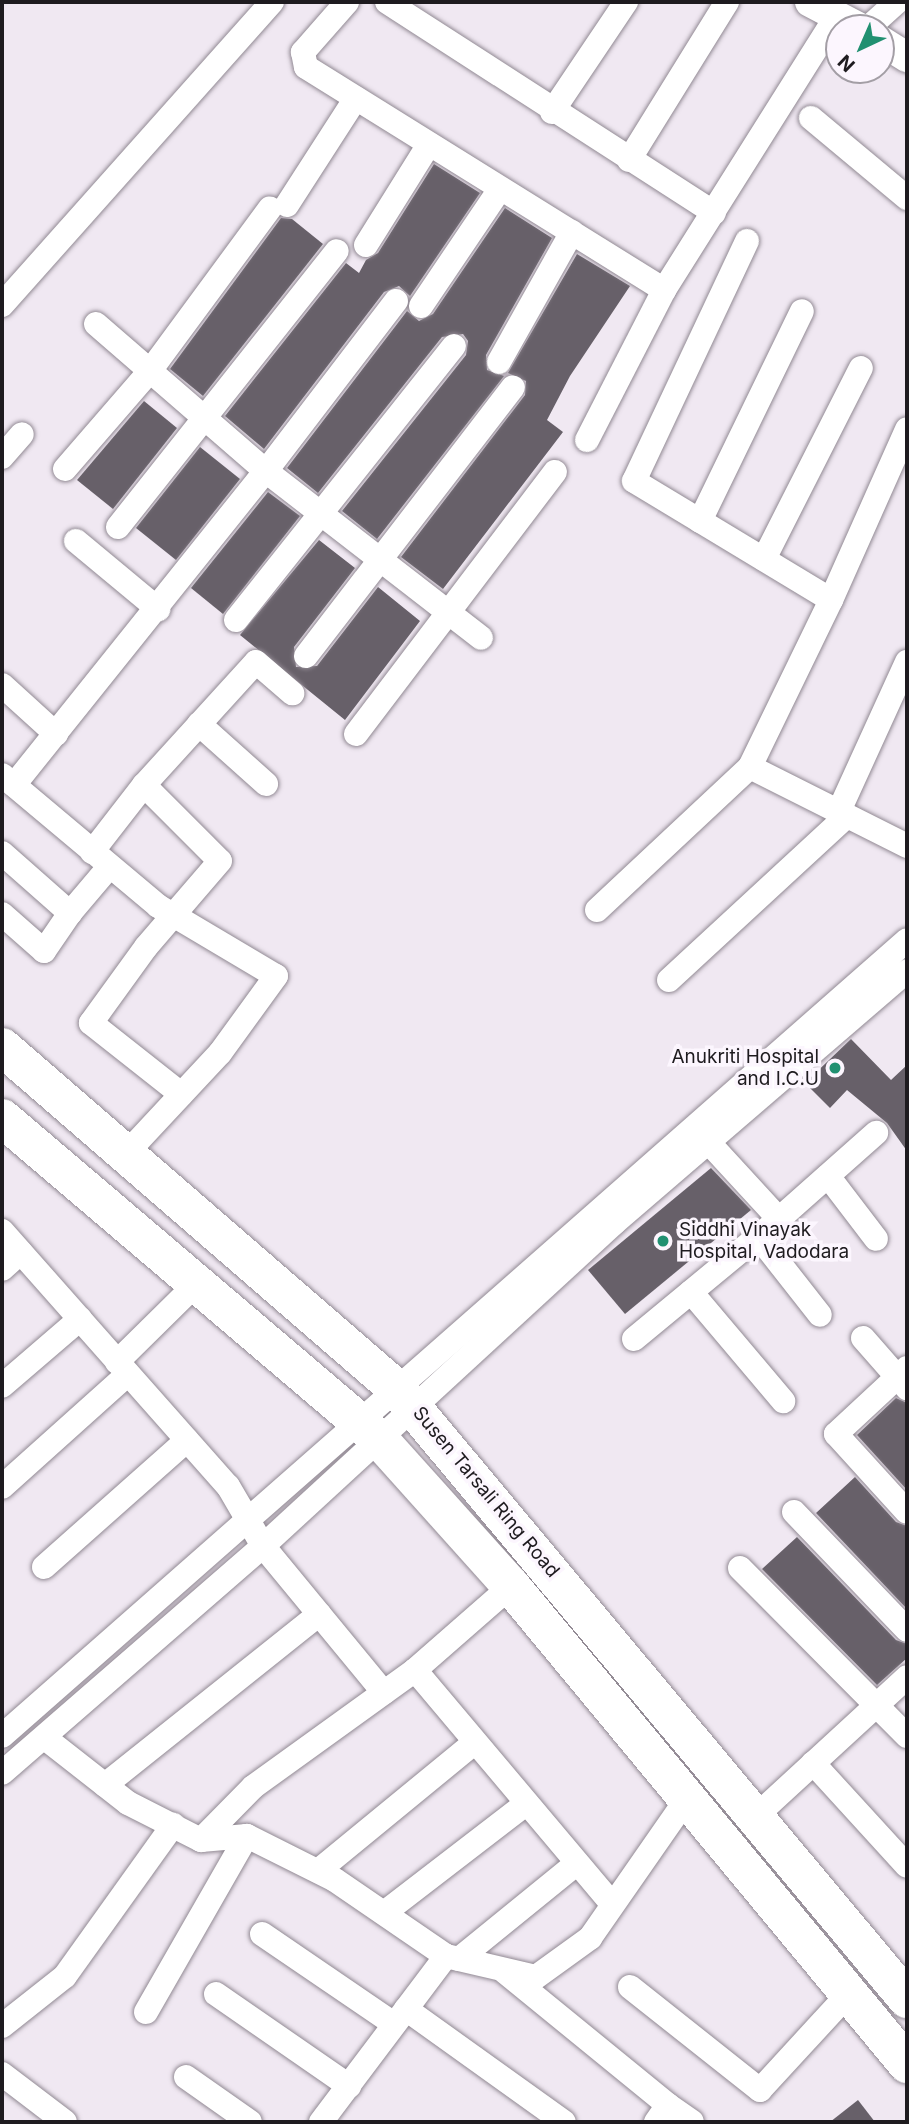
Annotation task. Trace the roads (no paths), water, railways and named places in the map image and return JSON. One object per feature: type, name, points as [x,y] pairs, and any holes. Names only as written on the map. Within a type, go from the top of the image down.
[{"type":"main road","name":"Susen Tarsali Ring Road","points":[[2,1047],[406,1399],[907,1999]]},
{"type":"main road","points":[[2,1118],[198,1282],[369,1431],[511,1586],[907,2064]]},
{"type":"street","points":[[5,293],[272,2]]},
{"type":"street","points":[[347,2],[301,60],[356,99],[664,290]]},
{"type":"street","points":[[387,2],[552,112],[714,214]]},
{"type":"street","points":[[552,112],[626,2]]},
{"type":"street","points":[[629,160],[727,2]]},
{"type":"street","points":[[810,2],[833,14]]},
{"type":"street","points":[[884,14],[897,2]]},
{"type":"street","points":[[587,440],[664,290],[825,55]]},
{"type":"street","points":[[65,469],[150,371],[278,206],[356,99]]},
{"type":"street","points":[[811,118],[907,198]]},
{"type":"street","points":[[366,246],[429,144]]},
{"type":"street","points":[[421,306],[500,189]]},
{"type":"street","points":[[499,362],[572,232]]},
{"type":"street","points":[[747,241],[635,474],[638,486],[831,600]]},
{"type":"street","points":[[118,527],[207,420],[337,251]]},
{"type":"street","points":[[125,1155],[220,1053],[276,976],[175,915],[100,860],[8,779],[56,734],[158,609],[396,301]]},
{"type":"street","points":[[701,521],[802,311]]},
{"type":"street","points":[[96,324],[266,471],[481,638]]},
{"type":"street","points":[[236,620],[454,346]]},
{"type":"street","points":[[764,559],[860,368]]},
{"type":"street","points":[[306,656],[382,561],[513,387]]},
{"type":"street","points":[[597,910],[750,767],[831,600],[907,429]]},
{"type":"street","points":[[2,457],[22,434]]},
{"type":"street","points":[[356,734],[555,472]]},
{"type":"street","points":[[76,541],[158,609]]},
{"type":"street","points":[[2,914],[44,951],[71,913],[144,785],[256,662],[292,693]]},
{"type":"street","points":[[669,980],[843,813],[907,662]]},
{"type":"street","points":[[2,685],[56,734]]},
{"type":"street","points":[[199,724],[266,784]]},
{"type":"street","points":[[750,767],[907,846]]},
{"type":"street","points":[[144,785],[220,861],[91,1023],[181,1094]]},
{"type":"street","points":[[2,853],[71,913]]},
{"type":"street","points":[[2,1736],[248,1522],[369,1431],[406,1399],[700,1133],[907,940]]},
{"type":"street","points":[[700,1133],[907,971]]},
{"type":"street","points":[[700,1133],[779,1219]]},
{"type":"street","points":[[634,1339],[779,1219],[876,1133]]},
{"type":"street","points":[[828,1176],[876,1239]]},
{"type":"street","points":[[2,1231],[228,1486],[263,1546],[384,1693]]},
{"type":"street","points":[[758,1236],[821,1315]]},
{"type":"street","points":[[2,1269],[21,1252]]},
{"type":"street","points":[[2,1487],[123,1368],[198,1282]]},
{"type":"street","points":[[691,1292],[783,1401]]},
{"type":"street","points":[[2,1387],[80,1319]]},
{"type":"street","points":[[863,1338],[904,1378],[836,1434],[907,1512]]},
{"type":"street","points":[[2,1773],[263,1546],[369,1431]]},
{"type":"street","points":[[44,1567],[187,1440]]},
{"type":"street","points":[[794,1512],[907,1629]]},
{"type":"street","points":[[740,1569],[878,1704],[907,1736]]},
{"type":"street","points":[[201,1840],[253,1787],[415,1670],[511,1586]]},
{"type":"street","points":[[104,1785],[319,1614]]},
{"type":"street","points":[[415,1670],[612,1905]]},
{"type":"street","points":[[756,1816],[907,1677]]},
{"type":"street","points":[[45,1738],[104,1785],[201,1840],[247,1836],[318,1871],[453,1957],[536,1976],[590,1938],[688,1797]]},
{"type":"street","points":[[318,1871],[475,1742]]},
{"type":"street","points":[[813,1763],[907,1866]]},
{"type":"street","points":[[384,1913],[527,1803]]},
{"type":"street","points":[[2,2026],[65,1976],[173,1825]]},
{"type":"street","points":[[146,2012],[247,1836]]},
{"type":"street","points":[[321,2122],[400,2017],[453,1957],[577,1863]]},
{"type":"street","points":[[262,1934],[400,2017],[564,2122]]},
{"type":"street","points":[[500,1969],[662,2114],[692,2122]]},
{"type":"street","points":[[630,1987],[760,2090],[850,1992]]},
{"type":"street","points":[[216,1994],[349,2086]]},
{"type":"street","points":[[2,2074],[65,2122]]},
{"type":"street","points":[[186,2077],[250,2122]]},
{"type":"place","name":"Anukriti Hospital and I.C.U","points":[[835,1068]]},
{"type":"place","name":"Siddhi Vinayak Hospital, Vadodara","points":[[663,1241]]}]
